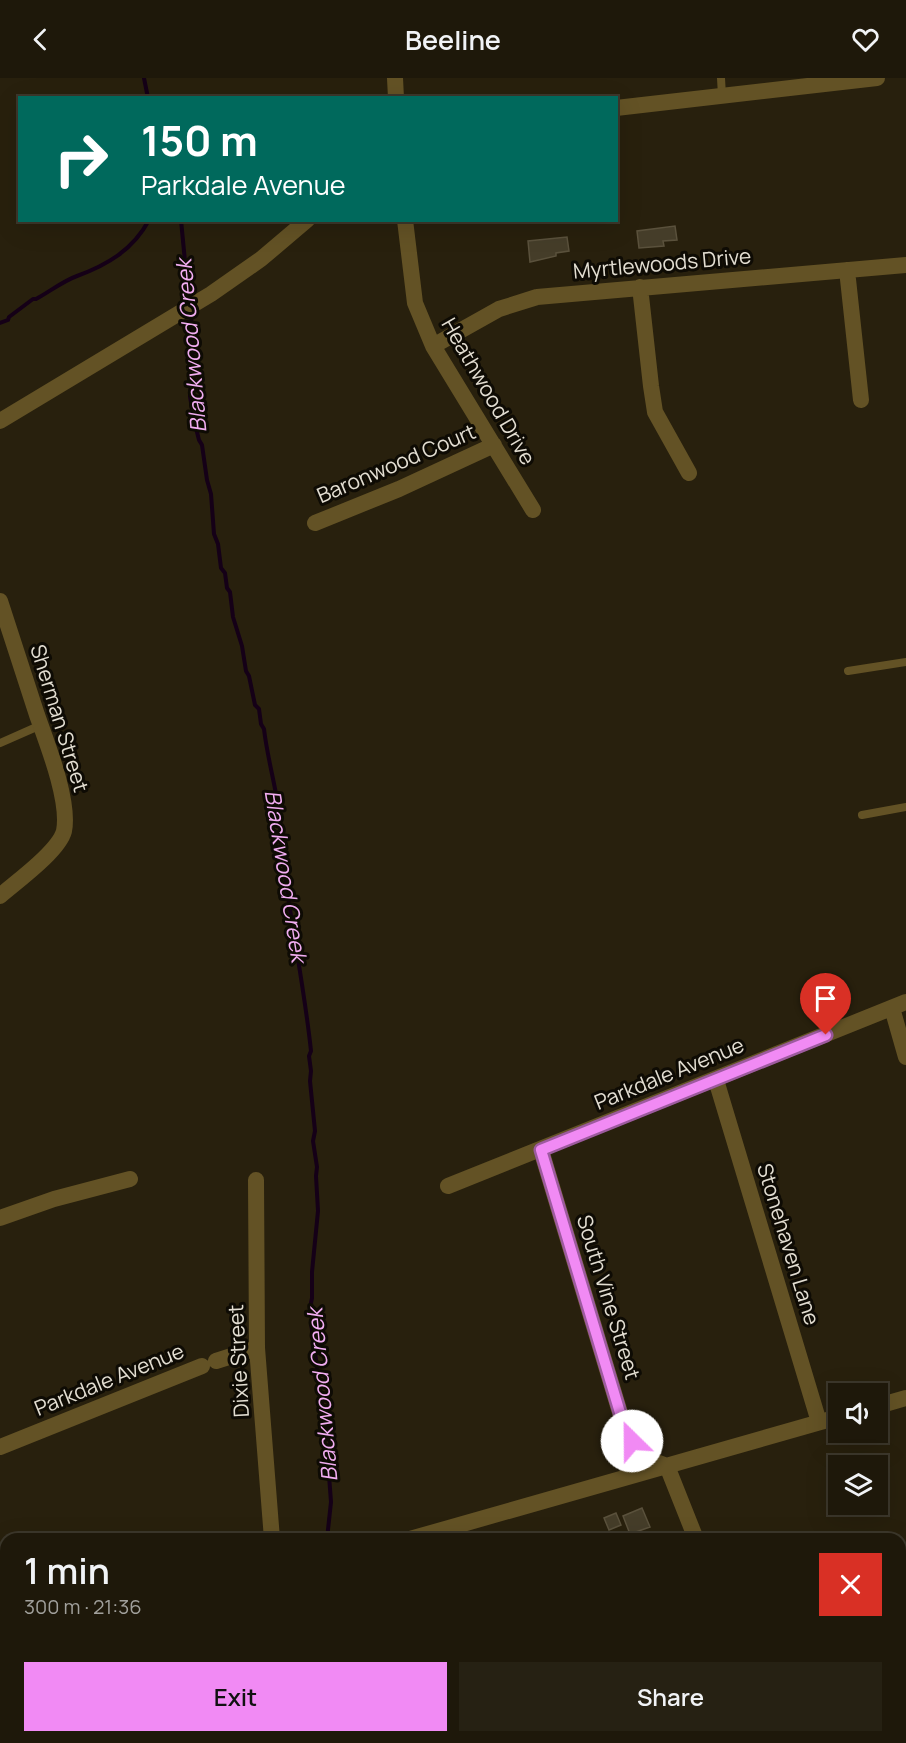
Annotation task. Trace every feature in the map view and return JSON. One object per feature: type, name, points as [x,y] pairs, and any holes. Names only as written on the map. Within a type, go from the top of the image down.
[{"type":"street","points":[[395,78],[396,96]]},
{"type":"street","points":[[618,108],[722,96],[800,82],[877,78]]},
{"type":"street","points":[[0,421],[211,294],[261,259],[305,222]]},
{"type":"street","name":"Heathwood Drive","points":[[405,222],[415,303],[433,346],[533,510]]},
{"type":"street","name":"Myrtlewoods Drive","points":[[433,346],[500,309],[537,297],[906,265]]},
{"type":"street","points":[[846,270],[861,400]]},
{"type":"street","points":[[640,287],[655,412],[689,473]]},
{"type":"street","name":"Baronwood Court","points":[[315,523],[399,489],[494,445]]},
{"type":"street","name":"Sherman Street","points":[[0,601],[62,793],[65,816],[64,832],[50,853],[0,896]]},
{"type":"street","points":[[899,1005],[906,1057]]},
{"type":"street","name":"Parkdale Avenue","points":[[448,1186],[899,1005]]},
{"type":"street","name":"Stonehaven Lane","points":[[716,1080],[819,1422]]},
{"type":"street","name":"South Vine Street","points":[[541,1150],[624,1426],[640,1456],[667,1466]]},
{"type":"street","points":[[0,1218],[54,1199],[130,1179]]},
{"type":"street","name":"Dixie Street","points":[[256,1180],[257,1348],[272,1533]]},
{"type":"street","name":"Parkdale Avenue","points":[[0,1447],[209,1364],[257,1348]]},
{"type":"street","points":[[888,1403],[906,1398]]},
{"type":"street","points":[[432,1533],[828,1420]]},
{"type":"street","points":[[667,1466],[694,1533]]},
{"type":"lane","points":[[721,78],[722,96]]},
{"type":"lane","points":[[848,671],[906,662]]},
{"type":"lane","points":[[0,743],[41,725]]},
{"type":"lane","points":[[862,815],[906,807]]},
{"type":"building","points":[[675,226],[677,240],[663,241],[664,246],[639,248],[637,231]]},
{"type":"building","points":[[567,237],[569,251],[530,262],[528,241]]},
{"type":"building","points":[[642,1508],[650,1527],[630,1533],[623,1516]]},
{"type":"building","points":[[616,1513],[621,1525],[609,1530],[604,1518]]},
{"type":"waterway","name":"Blackwood Creek","points":[[144,78],[148,96]]},
{"type":"waterway","points":[[0,323],[8,320],[33,299],[72,278],[99,267],[118,255],[135,240],[148,222]]},
{"type":"waterway","name":"Blackwood Creek","points":[[181,222],[189,303]]},
{"type":"waterway","name":"Blackwood Creek","points":[[191,313],[193,362],[190,396],[193,416],[202,445],[221,568],[225,573],[246,671],[264,729],[281,824],[286,883],[311,1051],[309,1056],[310,1081],[315,1131],[313,1141],[317,1167],[318,1211],[312,1272],[313,1318],[311,1323],[323,1412],[329,1430],[328,1462],[331,1502],[328,1533]]},
{"type":"route","points":[[632,1441],[624,1426],[541,1150],[826,1035]]}]
